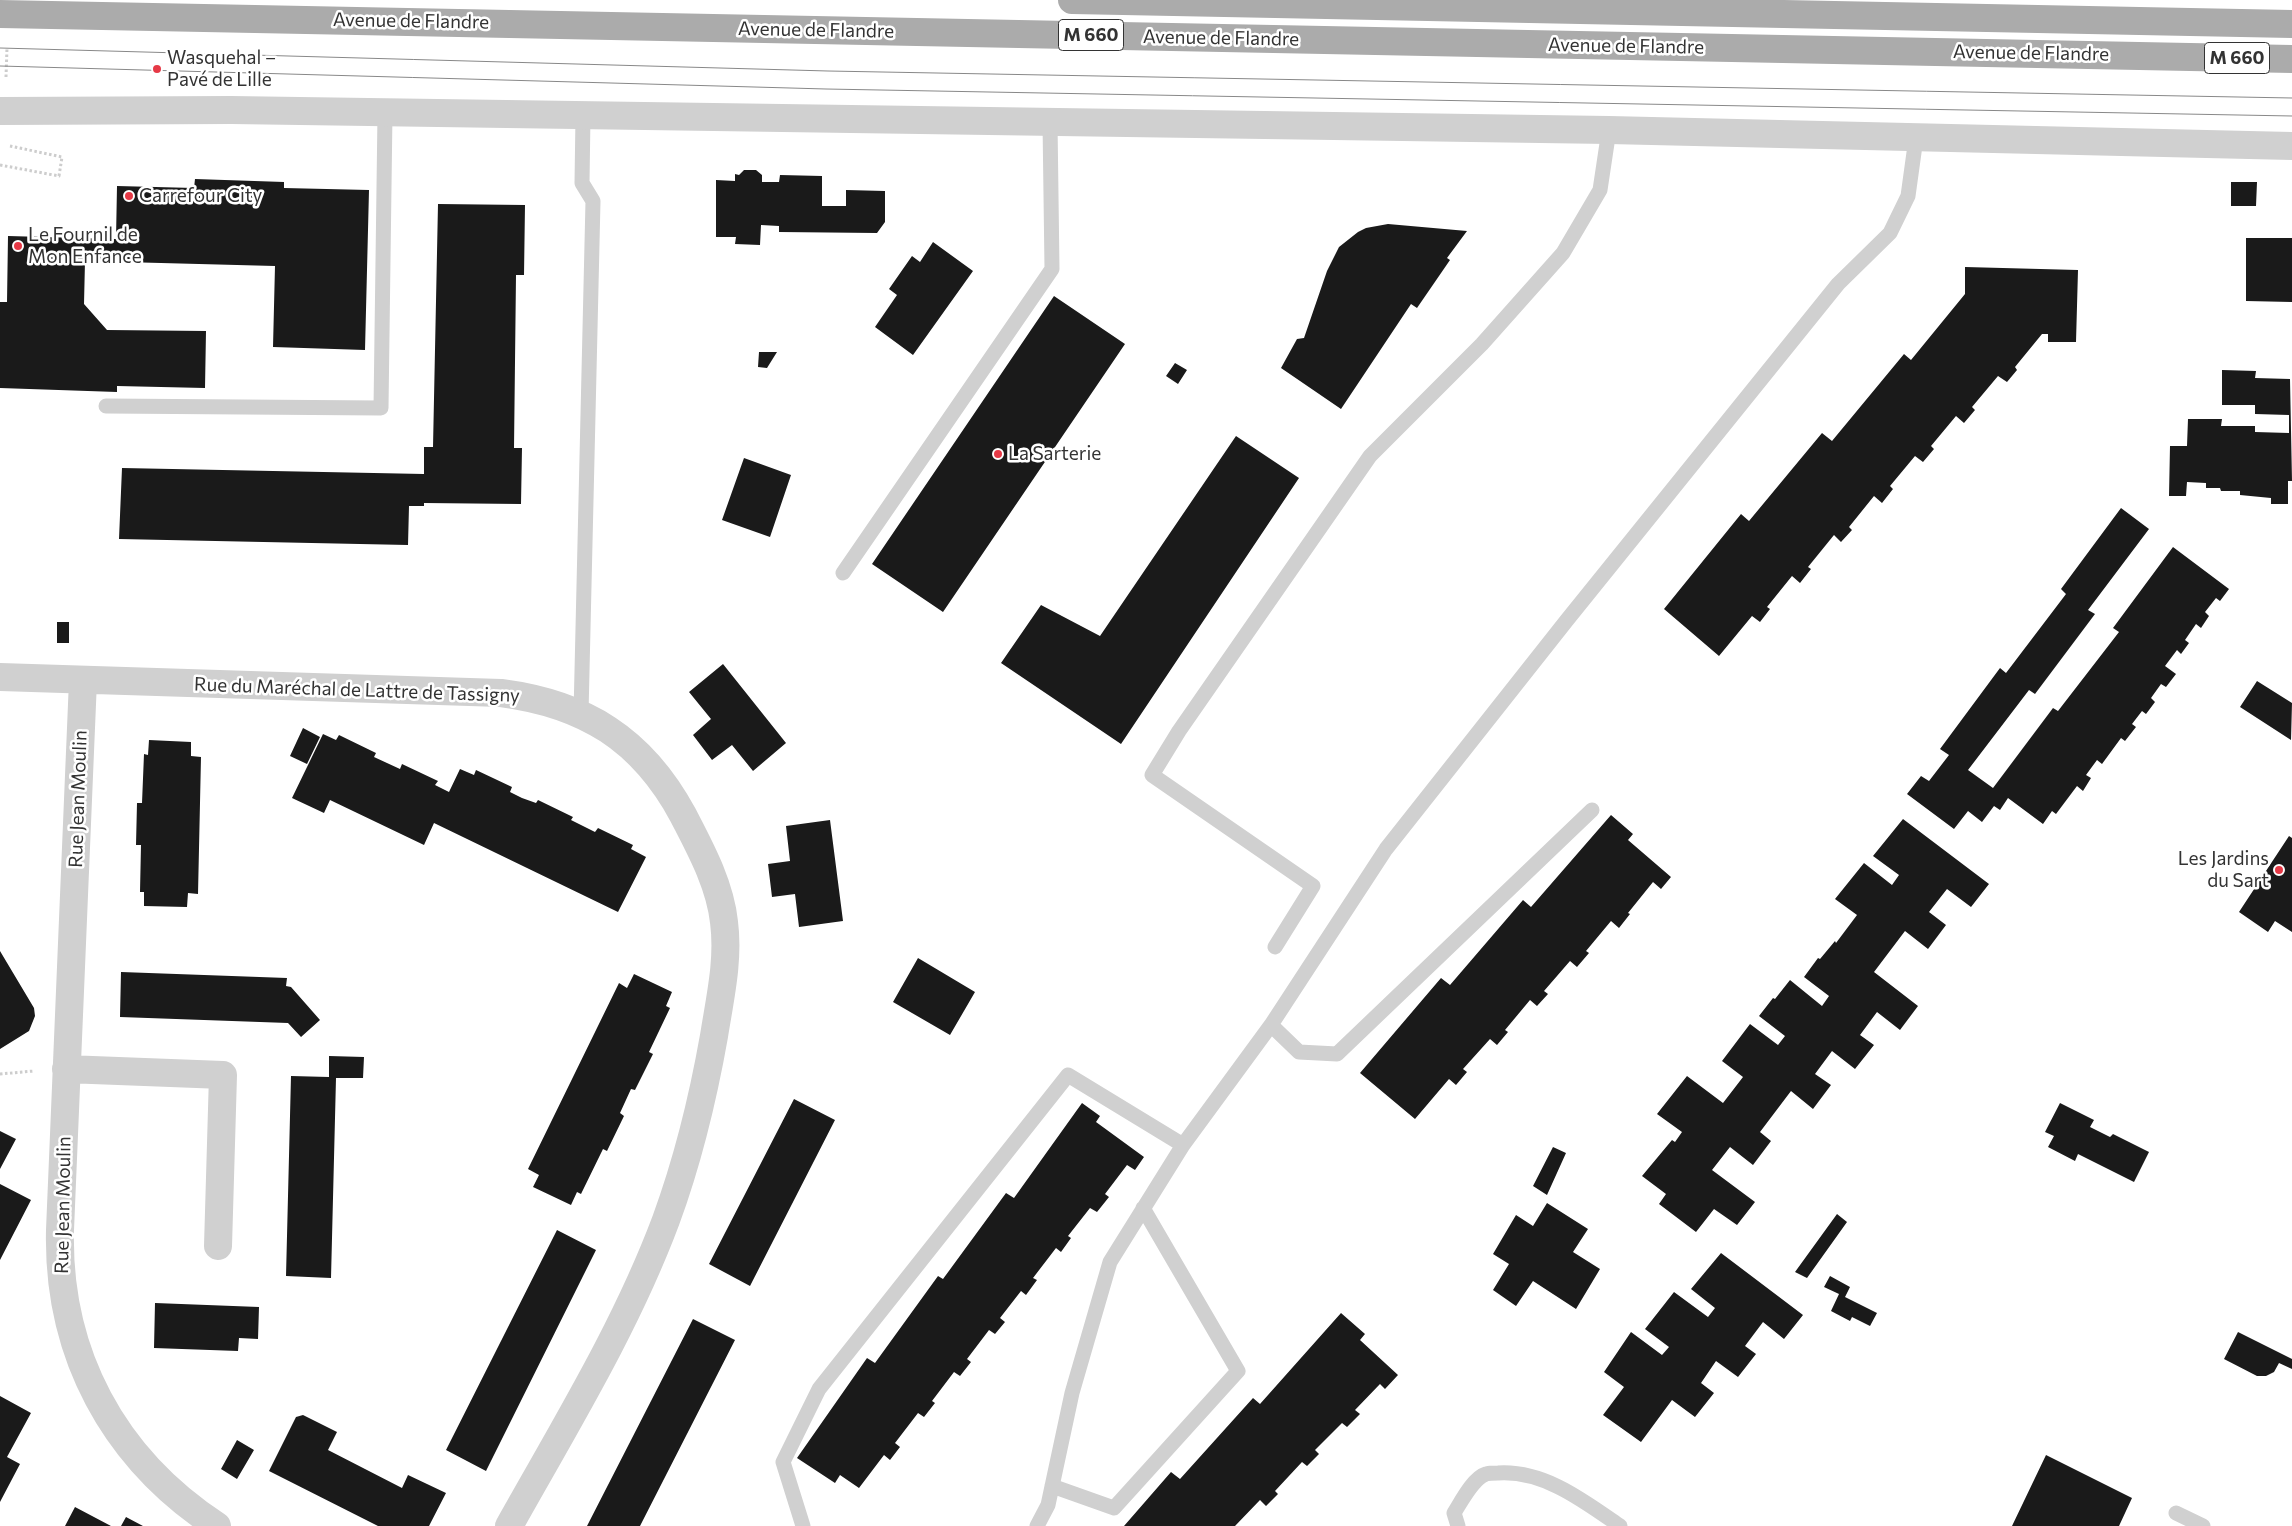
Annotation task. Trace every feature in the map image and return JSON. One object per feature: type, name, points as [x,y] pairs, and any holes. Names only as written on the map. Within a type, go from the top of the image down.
[{"type":"main road","name":"Avenue de Flandre","points":[[1072,0],[2292,24]]},
{"type":"main road","name":"Avenue de Flandre","points":[[0,14],[2292,59]]},
{"type":"street","points":[[0,111],[386,113],[1610,130],[2292,146]]},
{"type":"street","name":"Rue du Maréchal de Lattre de Tassigny","points":[[0,677],[500,693],[535,698],[562,706],[593,719],[612,732],[636,752],[676,802],[708,865],[718,894],[725,928],[724,974],[706,1085],[666,1219],[613,1340],[509,1526]]},
{"type":"street","name":"Rue Jean Moulin","points":[[83,680],[59,1257],[68,1316],[77,1351],[101,1407],[150,1470],[201,1516],[217,1526]]},
{"type":"street","points":[[66,1069],[223,1075],[218,1246]]},
{"type":"lane","points":[[106,406],[381,408],[386,113]]},
{"type":"lane","points":[[581,714],[593,201],[582,183],[583,116]]},
{"type":"lane","points":[[843,573],[1052,269],[1050,122]]},
{"type":"lane","points":[[1275,947],[1313,886],[1152,775],[1179,731],[1370,456],[1482,344],[1563,253],[1600,190],[1610,130]]},
{"type":"lane","points":[[1037,1526],[1048,1505],[1072,1393],[1110,1262],[1182,1145],[1270,1025],[1386,849],[1838,284],[1890,232],[1908,196],[1916,138]]},
{"type":"lane","points":[[1270,1025],[1299,1052],[1337,1054],[1592,810]]},
{"type":"lane","points":[[803,1526],[783,1462],[819,1389],[1068,1074],[1182,1145]]},
{"type":"lane","points":[[1052,1486],[1114,1508],[1238,1371],[1143,1208]]},
{"type":"lane","points":[[1458,1526],[1454,1512],[1469,1489],[1485,1474],[1513,1472],[1542,1480],[1576,1495],[1620,1526]]},
{"type":"lane","points":[[2176,1513],[2203,1526]]},
{"type":"path","points":[[0,165],[58,176],[62,157],[9,146]]},
{"type":"building","points":[[744,170],[756,170],[762,175],[762,182],[779,182],[780,175],[822,176],[822,206],[846,206],[846,190],[885,191],[885,222],[877,233],[779,232],[779,226],[761,225],[760,245],[735,244],[736,237],[716,237],[716,180],[735,181],[735,174],[739,175]]},
{"type":"building","points":[[195,179],[284,182],[284,188],[369,190],[365,350],[273,347],[275,266],[85,261],[84,304],[107,330],[206,331],[205,388],[117,386],[117,392],[0,388],[0,302],[7,302],[8,236],[116,239],[117,186],[194,188]]},
{"type":"building","points":[[2231,182],[2257,182],[2256,206],[2231,206]]},
{"type":"building","points":[[438,204],[525,205],[524,275],[516,275],[514,448],[522,448],[521,504],[424,503],[424,506],[409,506],[408,545],[119,539],[122,468],[424,474],[424,447],[433,447]]},
{"type":"building","points":[[1388,224],[1467,231],[1447,258],[1450,260],[1417,308],[1411,304],[1341,409],[1281,368],[1297,339],[1304,338],[1327,271],[1339,247],[1366,228]]},
{"type":"building","points":[[2246,238],[2292,238],[2292,302],[2246,301]]},
{"type":"building","points":[[933,242],[973,271],[913,355],[875,327],[897,295],[889,289],[912,256],[920,262]]},
{"type":"building","points":[[1965,267],[2078,270],[2076,342],[2048,342],[2048,334],[2042,334],[2015,367],[2017,370],[2007,382],[1998,376],[1972,407],[1975,410],[1964,423],[1956,416],[1931,446],[1934,449],[1923,462],[1915,456],[1890,486],[1893,489],[1882,503],[1874,496],[1849,527],[1852,530],[1841,542],[1834,535],[1808,567],[1811,569],[1800,583],[1792,576],[1767,607],[1770,609],[1760,622],[1752,616],[1719,656],[1664,609],[1741,514],[1749,521],[1822,433],[1832,441],[1904,354],[1911,360],[1965,294]]},
{"type":"building","name":"La Sarterie","points":[[1054,296],[1125,344],[943,612],[872,564]]},
{"type":"building","points":[[759,352],[777,352],[767,368],[758,367]]},
{"type":"building","points":[[1175,363],[1187,370],[1178,384],[1166,376]]},
{"type":"building","points":[[2222,370],[2256,371],[2255,378],[2290,379],[2292,481],[2288,481],[2288,504],[2271,504],[2271,498],[2240,495],[2240,491],[2221,491],[2220,488],[2206,488],[2206,483],[2187,482],[2186,496],[2169,496],[2170,446],[2187,446],[2188,419],[2222,419],[2221,426],[2255,426],[2255,432],[2289,433],[2289,415],[2255,414],[2255,405],[2222,405]]},
{"type":"building","points":[[1236,436],[1299,478],[1121,744],[1001,663],[1041,605],[1100,636]]},
{"type":"building","points":[[744,458],[791,475],[770,537],[722,520]]},
{"type":"building","points":[[2121,508],[2149,529],[2088,610],[2095,614],[2035,694],[2029,690],[1968,770],[1993,788],[2053,708],[2058,711],[2119,632],[2113,628],[2173,547],[2229,589],[2220,601],[2216,598],[2205,612],[2209,616],[2201,628],[2196,624],[2185,640],[2189,643],[2181,654],[2177,650],[2165,666],[2176,674],[2166,687],[2161,684],[2151,698],[2155,702],[2146,714],[2142,711],[2132,724],[2136,727],[2125,741],[2121,738],[2102,764],[2097,760],[2086,775],[2091,778],[2083,791],[2077,786],[2056,814],[2052,811],[2043,824],[2008,798],[2000,810],[1994,806],[1982,822],[1968,811],[1954,829],[1907,794],[1921,776],[1929,781],[1949,755],[1940,749],[2000,668],[2006,673],[2066,594],[2061,589]]},
{"type":"building","points":[[57,622],[69,622],[69,643],[57,643]]},
{"type":"building","points":[[723,664],[786,743],[753,771],[732,745],[712,760],[693,735],[711,719],[689,692]]},
{"type":"building","points":[[2257,681],[2292,703],[2291,740],[2240,707]]},
{"type":"building","points":[[303,728],[320,737],[307,764],[290,756]]},
{"type":"building","points":[[323,734],[336,740],[339,735],[376,753],[374,757],[400,769],[402,764],[438,781],[435,785],[449,792],[460,769],[474,775],[476,770],[512,787],[510,792],[522,798],[536,803],[538,800],[573,817],[571,820],[595,832],[598,828],[633,845],[631,849],[646,857],[618,912],[434,823],[424,845],[330,800],[324,813],[292,798]]},
{"type":"building","points":[[149,740],[191,742],[191,756],[201,757],[198,894],[188,893],[187,907],[144,906],[144,892],[140,892],[141,845],[136,845],[137,803],[142,803],[144,754],[148,755]]},
{"type":"building","points":[[1611,815],[1633,834],[1628,840],[1671,877],[1661,889],[1653,882],[1628,913],[1630,914],[1619,928],[1611,921],[1586,951],[1589,953],[1577,967],[1570,961],[1544,991],[1548,994],[1537,1006],[1530,1000],[1505,1030],[1508,1032],[1497,1045],[1490,1039],[1463,1069],[1467,1072],[1456,1085],[1449,1079],[1415,1119],[1360,1073],[1441,978],[1450,985],[1523,900],[1531,907]]},
{"type":"building","points":[[1903,819],[1989,884],[1971,907],[1947,889],[1929,912],[1946,925],[1928,949],[1905,931],[1874,972],[1918,1006],[1900,1030],[1877,1012],[1860,1035],[1874,1045],[1855,1069],[1832,1051],[1815,1074],[1831,1085],[1813,1109],[1791,1091],[1760,1132],[1771,1141],[1753,1165],[1730,1147],[1712,1170],[1755,1202],[1737,1225],[1714,1209],[1696,1232],[1659,1204],[1666,1194],[1642,1176],[1672,1140],[1675,1142],[1682,1132],[1657,1114],[1687,1076],[1723,1103],[1743,1077],[1722,1061],[1750,1024],[1778,1045],[1785,1036],[1759,1016],[1790,980],[1822,1006],[1829,996],[1804,977],[1818,958],[1820,959],[1835,941],[1836,943],[1857,915],[1835,899],[1864,863],[1892,885],[1899,875],[1873,856]]},
{"type":"building","points":[[830,820],[843,921],[799,927],[795,894],[772,897],[768,864],[790,861],[786,826]]},
{"type":"building","name":"Les Jardins du Sart","points":[[2289,836],[2292,838],[2292,932],[2275,921],[2268,932],[2239,912]]},
{"type":"building","points":[[0,951],[34,1008],[35,1016],[29,1031],[0,1049]]},
{"type":"building","points":[[918,958],[975,992],[950,1035],[893,1002]]},
{"type":"building","points":[[121,972],[287,978],[286,986],[291,987],[320,1020],[301,1037],[288,1023],[120,1017]]},
{"type":"building","points":[[634,974],[672,992],[666,1006],[670,1008],[649,1052],[653,1054],[635,1090],[631,1089],[620,1113],[624,1116],[607,1151],[603,1149],[581,1194],[577,1192],[571,1205],[533,1187],[539,1175],[528,1169],[619,983],[627,988]]},
{"type":"building","points":[[329,1056],[364,1057],[363,1078],[336,1078],[331,1278],[286,1276],[291,1076],[329,1077]]},
{"type":"building","points":[[794,1099],[835,1120],[750,1286],[709,1264]]},
{"type":"building","points":[[1082,1103],[1100,1116],[1096,1122],[1144,1157],[1135,1170],[1127,1165],[1105,1194],[1109,1197],[1097,1212],[1090,1208],[1068,1236],[1071,1238],[1061,1252],[1056,1248],[1033,1278],[1037,1280],[1026,1295],[1021,1291],[1000,1318],[1005,1322],[995,1334],[989,1330],[967,1359],[971,1362],[960,1376],[954,1372],[932,1401],[935,1403],[924,1417],[918,1413],[895,1443],[900,1447],[890,1460],[884,1455],[859,1488],[840,1475],[835,1483],[797,1458],[867,1358],[875,1363],[938,1276],[943,1279],[1006,1193],[1014,1198]]},
{"type":"building","points":[[2060,1103],[2094,1120],[2090,1127],[2110,1137],[2113,1134],[2149,1152],[2134,1182],[2078,1154],[2075,1161],[2048,1147],[2054,1136],[2045,1132]]},
{"type":"building","points":[[0,1131],[16,1139],[0,1169]]},
{"type":"building","points":[[1553,1147],[1566,1153],[1547,1195],[1533,1186]]},
{"type":"building","points":[[0,1184],[31,1200],[0,1260]]},
{"type":"building","points":[[1547,1203],[1588,1229],[1573,1252],[1600,1269],[1576,1309],[1533,1281],[1516,1306],[1493,1290],[1509,1264],[1493,1254],[1516,1215],[1533,1226]]},
{"type":"building","points":[[1837,1214],[1847,1222],[1807,1278],[1795,1272]]},
{"type":"building","points":[[557,1230],[596,1250],[486,1471],[446,1450]]},
{"type":"building","points":[[1721,1253],[1803,1315],[1784,1339],[1763,1322],[1745,1346],[1756,1354],[1738,1377],[1716,1361],[1701,1383],[1714,1393],[1695,1417],[1672,1400],[1641,1442],[1603,1415],[1624,1387],[1604,1372],[1631,1332],[1662,1355],[1669,1347],[1645,1329],[1674,1292],[1708,1317],[1715,1308],[1691,1289]]},
{"type":"building","points":[[1830,1276],[1850,1287],[1845,1297],[1877,1313],[1870,1326],[1852,1317],[1850,1321],[1831,1311],[1839,1294],[1824,1287]]},
{"type":"building","points":[[155,1303],[259,1307],[258,1339],[239,1338],[238,1351],[154,1348]]},
{"type":"building","points":[[1341,1313],[1365,1334],[1360,1340],[1398,1375],[1385,1389],[1380,1384],[1355,1410],[1360,1414],[1347,1427],[1342,1423],[1315,1450],[1319,1454],[1307,1466],[1302,1462],[1275,1491],[1278,1494],[1266,1506],[1260,1500],[1235,1526],[1124,1526],[1171,1472],[1180,1479],[1253,1398],[1260,1404]]},
{"type":"building","points":[[693,1319],[735,1340],[640,1526],[587,1526]]},
{"type":"building","points":[[2238,1332],[2292,1359],[2292,1369],[2279,1363],[2274,1372],[2266,1376],[2257,1376],[2224,1359]]},
{"type":"building","points":[[0,1396],[31,1413],[7,1457],[20,1464],[0,1502]]},
{"type":"building","points":[[303,1415],[337,1432],[328,1450],[402,1488],[408,1475],[446,1493],[429,1526],[378,1526],[269,1471],[296,1417]]},
{"type":"building","points":[[237,1440],[254,1450],[237,1479],[221,1469]]},
{"type":"building","points":[[2046,1455],[2132,1498],[2119,1526],[2012,1526]]},
{"type":"building","points":[[75,1507],[111,1526],[65,1526]]},
{"type":"building","points":[[126,1517],[143,1526],[121,1526]]},
{"type":"tram line","points":[[0,48],[828,71],[2292,98]]},
{"type":"tram line","points":[[0,66],[826,89],[2292,116]]},
{"type":"place","name":"Wasquehal – Pavé de Lille","points":[[157,69]]},
{"type":"place","name":"Carrefour City","points":[[129,196]]},
{"type":"place","name":"Le Fournil de Mon Enfance","points":[[18,246]]},
{"type":"place","name":"La Sarterie","points":[[998,454]]},
{"type":"place","name":"Les Jardins du Sart","points":[[2279,870]]}]
